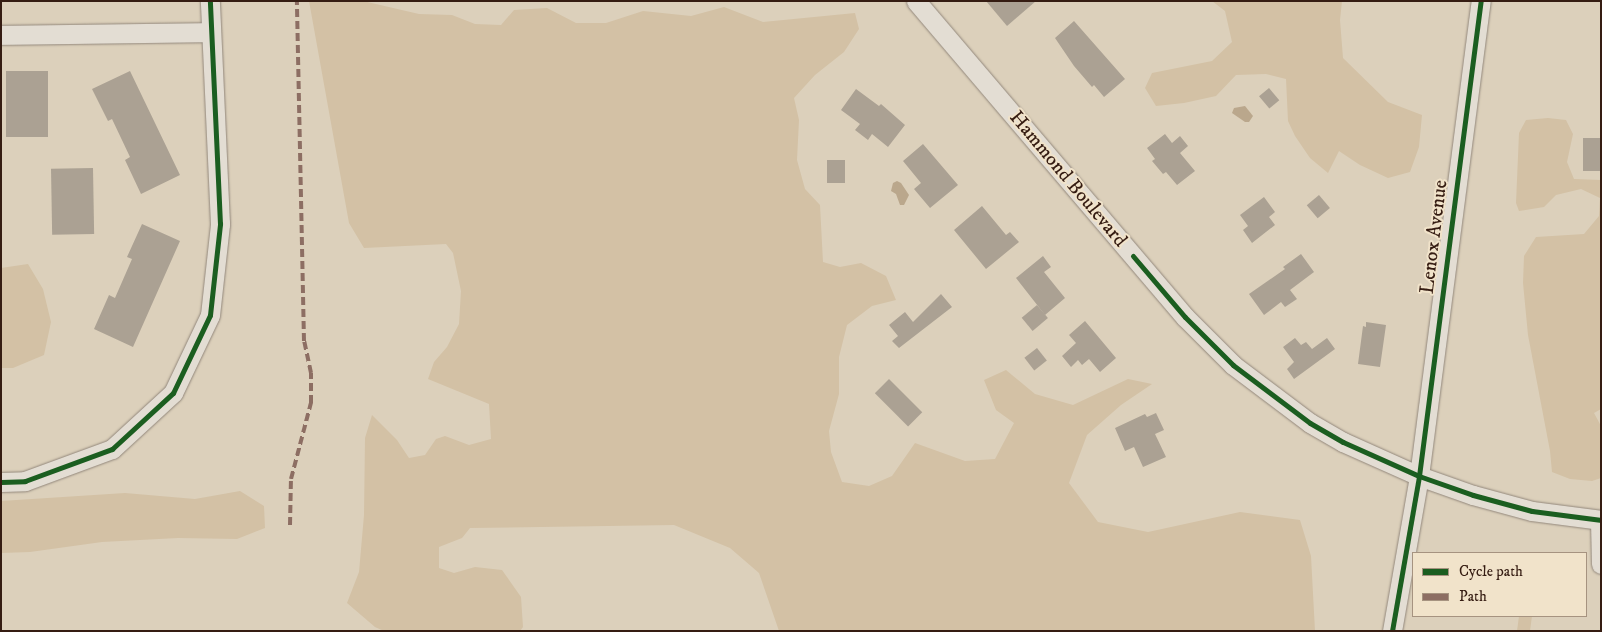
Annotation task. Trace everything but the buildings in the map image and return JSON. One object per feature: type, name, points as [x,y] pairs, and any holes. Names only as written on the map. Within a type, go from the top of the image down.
[{"type":"street","points":[[1,482],[25,481],[112,449],[173,394],[210,315],[220,224],[210,1]]},
{"type":"street","name":"Hammond Boulevard","points":[[916,1],[1179,310],[1232,365],[1310,423],[1344,442],[1419,476],[1473,495],[1532,511],[1600,520]]},
{"type":"street","name":"Lenox Avenue","points":[[1392,631],[1419,476],[1481,1]]},
{"type":"street","points":[[1,35],[211,32]]},
{"type":"street","points":[[1600,520],[1601,564]]},
{"type":"shaded area","points":[[309,1],[363,1],[419,14],[452,15],[475,24],[501,25],[514,10],[547,8],[576,23],[606,23],[643,11],[691,16],[724,7],[763,22],[855,13],[859,29],[844,52],[815,75],[794,98],[799,120],[797,160],[805,189],[820,205],[823,262],[840,267],[861,263],[886,276],[896,300],[872,306],[847,325],[839,357],[839,394],[829,431],[831,452],[842,482],[869,486],[892,476],[915,443],[965,461],[995,459],[1014,423],[996,410],[984,380],[1006,370],[1035,394],[1073,405],[1128,379],[1152,384],[1121,405],[1087,435],[1069,483],[1098,522],[1148,532],[1240,512],[1300,520],[1311,556],[1315,631],[779,631],[759,573],[730,548],[674,525],[470,528],[462,538],[439,547],[439,568],[454,573],[475,567],[502,570],[521,597],[523,627],[520,631],[384,631],[375,627],[347,603],[359,572],[364,515],[365,438],[372,415],[397,440],[409,458],[425,455],[436,439],[445,436],[469,445],[491,439],[489,404],[428,379],[434,362],[447,347],[459,324],[461,291],[453,253],[446,244],[364,248],[349,223]]},
{"type":"shaded area","points":[[1212,1],[1342,1],[1340,20],[1343,58],[1388,102],[1422,115],[1419,147],[1410,172],[1388,178],[1360,165],[1339,151],[1328,173],[1310,158],[1295,136],[1288,121],[1286,79],[1266,74],[1236,75],[1216,96],[1184,103],[1156,106],[1145,88],[1152,73],[1212,61],[1232,42],[1225,11]]},
{"type":"shaded area","points":[[1245,106],[1253,116],[1249,122],[1245,122],[1232,113],[1234,108]]},
{"type":"shaded area","points":[[1548,118],[1566,120],[1573,134],[1567,162],[1574,179],[1601,180],[1601,409],[1594,413],[1601,426],[1601,478],[1592,481],[1570,479],[1552,472],[1550,451],[1528,335],[1523,283],[1524,256],[1536,237],[1584,234],[1599,216],[1600,198],[1581,189],[1556,195],[1544,207],[1519,211],[1516,203],[1519,133],[1526,120]]},
{"type":"shaded area","points":[[897,181],[901,183],[909,195],[904,205],[900,205],[896,194],[891,191],[893,183]]},
{"type":"shaded area","points":[[28,264],[43,289],[51,322],[44,355],[13,368],[1,368],[1,268]]},
{"type":"shaded area","points":[[240,491],[264,506],[265,528],[237,539],[178,538],[102,542],[30,552],[1,553],[1,501],[125,493],[195,499]]},
{"type":"shaded area","points":[[1519,617],[1532,617],[1530,631],[1517,631]]},
{"type":"marked path","points":[[290,525],[291,479],[311,403],[311,373],[304,341],[297,1]]},
{"type":"cycle path","points":[[1,482],[25,481],[112,449],[173,393],[210,315],[220,224],[210,1]]},
{"type":"cycle path","points":[[1392,631],[1419,476],[1481,1]]},
{"type":"cycle path","points":[[1133,256],[1185,317],[1233,365],[1310,423],[1343,442],[1419,476],[1473,495],[1532,511],[1601,520]]}]
